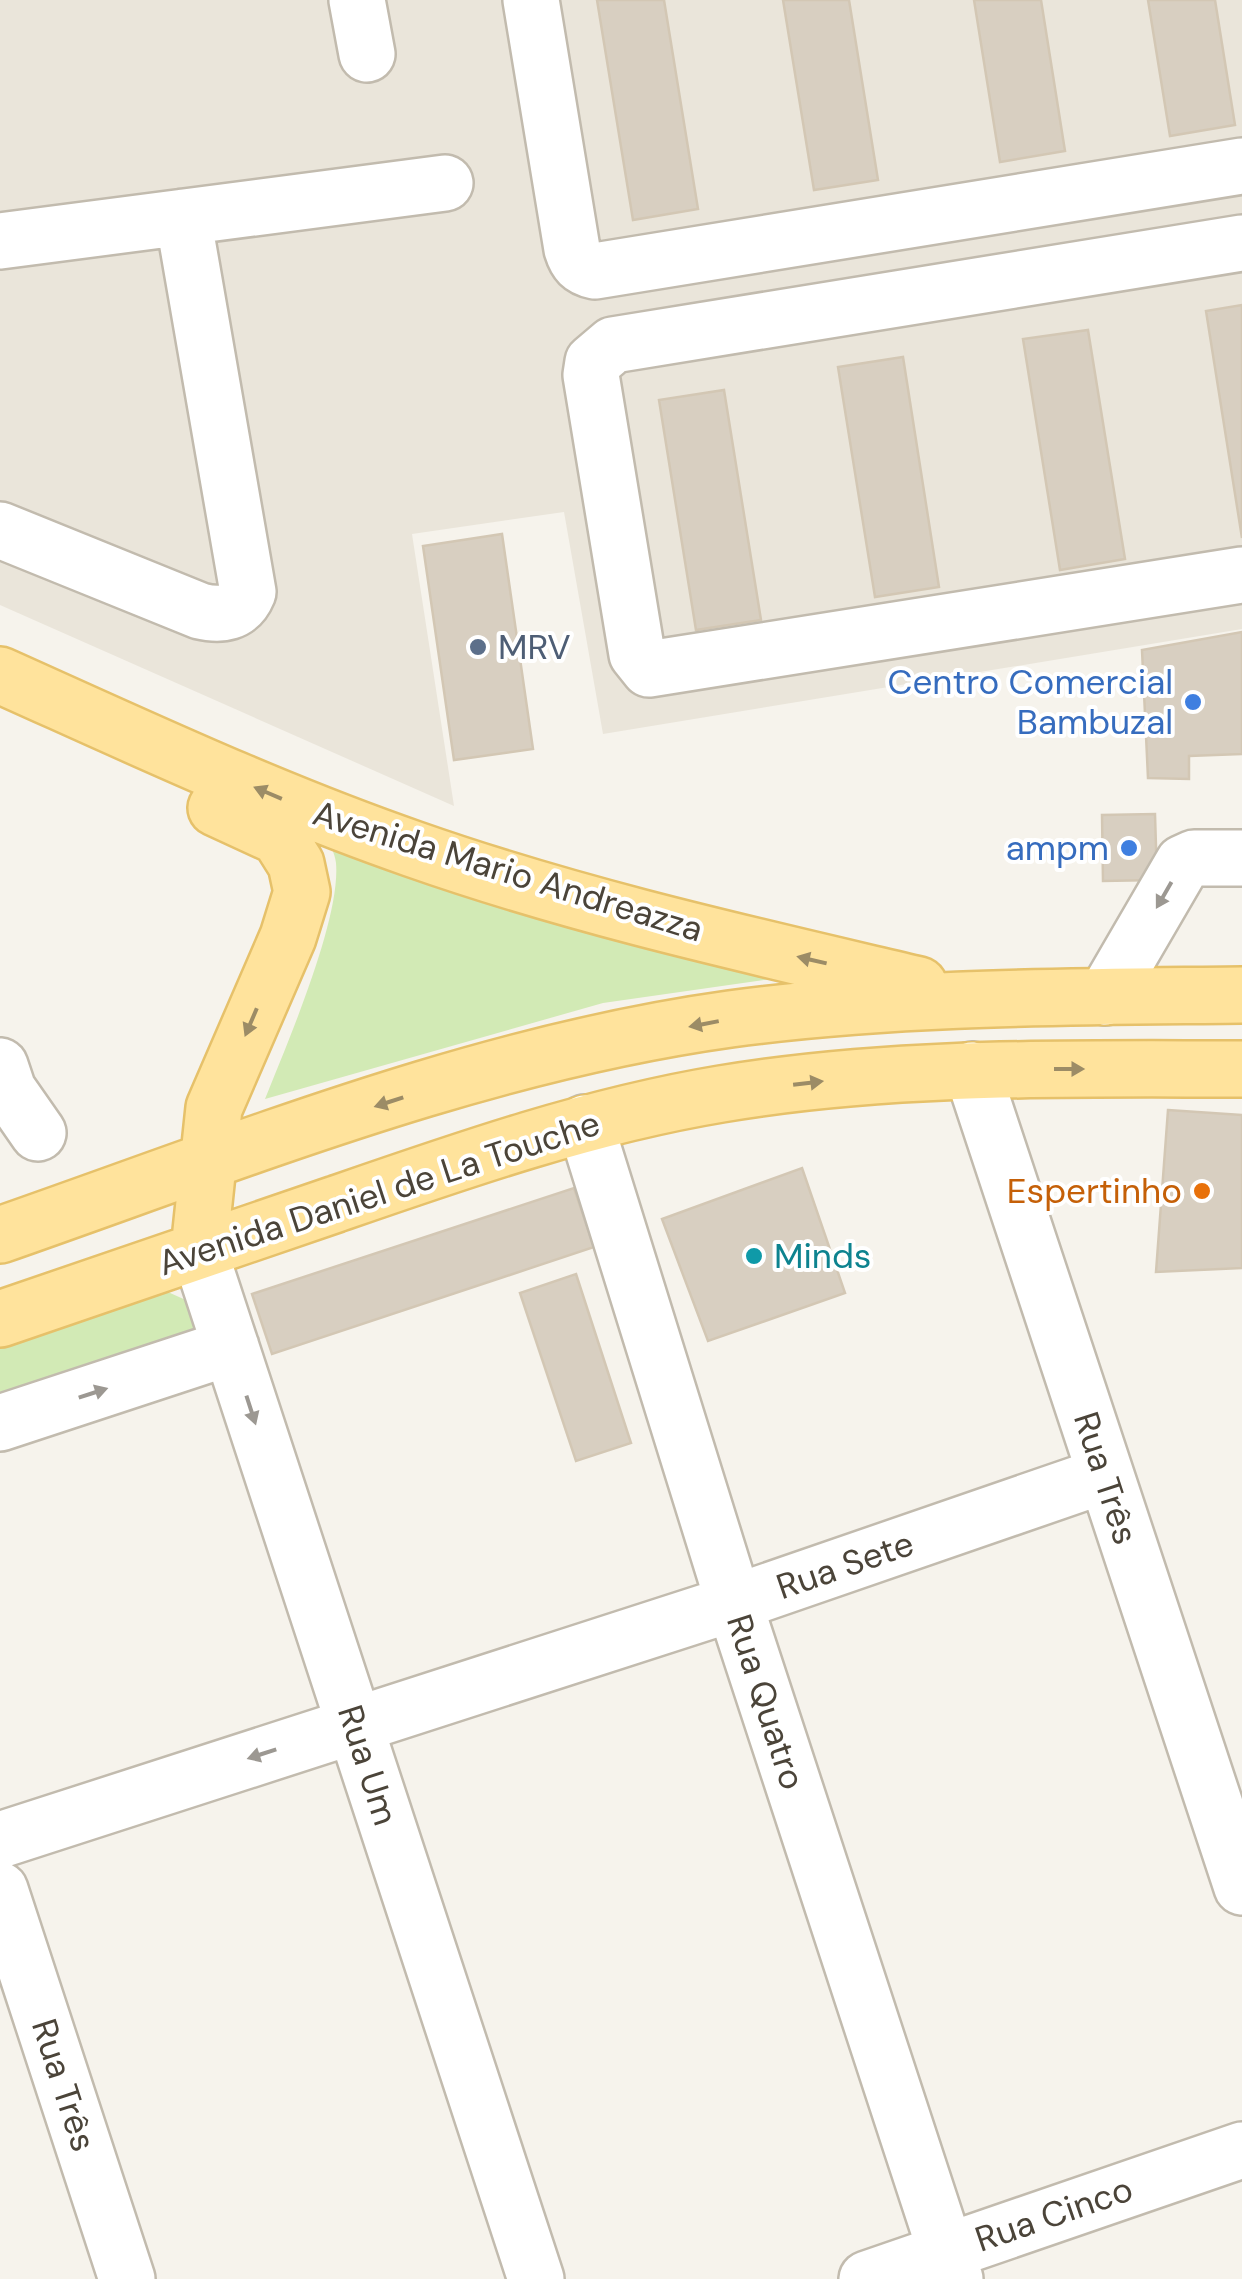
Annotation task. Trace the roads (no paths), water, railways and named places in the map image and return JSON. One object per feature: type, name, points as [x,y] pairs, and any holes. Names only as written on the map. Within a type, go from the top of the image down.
[{"type":"main road","name":"Avenida Mario Andreazza","points":[[0,675],[306,809],[414,850],[640,919],[975,998]]},
{"type":"main road","name":"Avenida Mario Andreazza","points":[[0,709],[279,837],[292,854],[302,884],[300,902],[214,1108],[200,1250]]},
{"type":"main road","points":[[0,1235],[208,1161],[463,1078],[601,1044],[726,1020],[864,1004],[975,998],[1242,995]]},
{"type":"main road","name":"Avenida Daniel de La Touche","points":[[0,1319],[483,1153],[585,1122],[744,1090],[888,1074],[1242,1069]]},
{"type":"main road","points":[[92,1203],[214,1108]]},
{"type":"main road","points":[[208,1161],[211,1178],[221,1195],[275,1225]]},
{"type":"street","points":[[358,0],[367,54]]},
{"type":"street","points":[[531,0],[572,249],[579,265],[586,269],[1242,166]]},
{"type":"street","points":[[0,241],[445,184]]},
{"type":"street","points":[[0,530],[200,611],[227,614],[244,602],[248,592],[183,217]]},
{"type":"street","points":[[1242,243],[613,345],[593,362],[591,374],[638,654],[649,669],[1242,576]]},
{"type":"street","points":[[1105,997],[1183,863],[1194,858],[1242,858]]},
{"type":"street","points":[[0,1066],[8,1090],[38,1133]]},
{"type":"street","name":"Rua Três","points":[[972,1070],[1105,1475],[1230,1807],[1242,1887]]},
{"type":"street","name":"Rua Quatro","points":[[585,1122],[734,1603],[951,2265]]},
{"type":"street","name":"Rua Um","points":[[200,1250],[536,2279]]},
{"type":"street","points":[[0,1424],[231,1347]]},
{"type":"street","name":"Rua Sete","points":[[354,1724],[734,1603],[1105,1475]]},
{"type":"street","points":[[0,1840],[354,1724]]},
{"type":"street","name":"Rua Três","points":[[0,1890],[128,2279]]},
{"type":"street","name":"Rua Cinco","points":[[867,2279],[951,2265],[1242,2150]]},
{"type":"place","name":"MRV","points":[[478,647]]},
{"type":"place","name":"Centro Comercial Bambuzal","points":[[1193,702]]},
{"type":"place","name":"ampm","points":[[1129,848]]},
{"type":"place","name":"Espertinho","points":[[1202,1191]]},
{"type":"place","name":"Minds","points":[[754,1256]]}]
